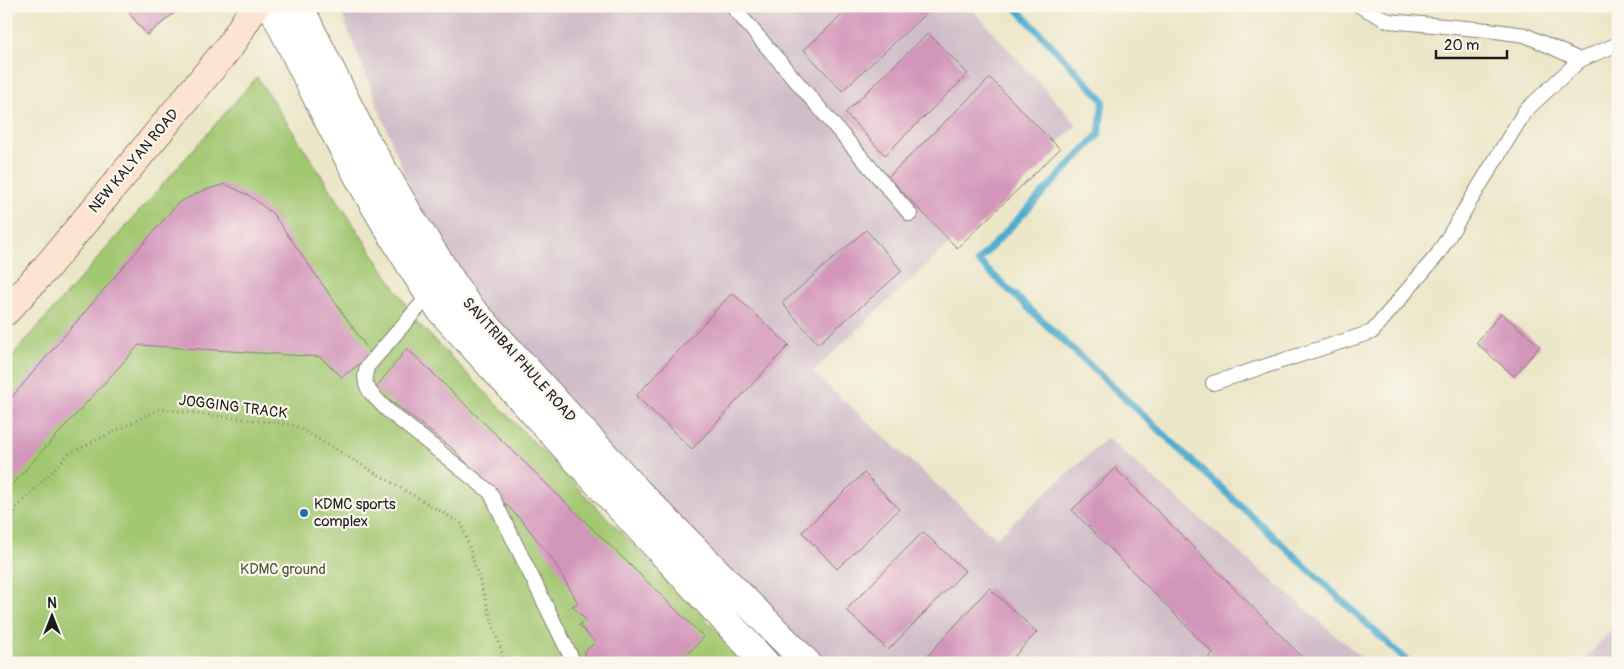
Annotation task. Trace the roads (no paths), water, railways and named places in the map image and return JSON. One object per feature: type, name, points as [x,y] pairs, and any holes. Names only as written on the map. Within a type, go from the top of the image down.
[{"type":"main road","name":"NEW KALYAN ROAD","points":[[6,282],[27,262],[212,40],[234,6]]},
{"type":"main road","name":"NEW KALYAN ROAD","points":[[6,311],[51,261],[230,46],[255,6]]},
{"type":"street","name":"SAVITRIBAI PHULE ROAD","points":[[272,6],[341,147],[388,229],[429,295],[443,313],[485,342],[638,492],[804,662]]},
{"type":"street","name":"SAVITRIBAI PHULE ROAD","points":[[299,6],[363,136],[410,218],[465,302],[485,342],[765,663]]},
{"type":"lane","points":[[732,6],[910,214]]},
{"type":"lane","points":[[1360,6],[1388,21],[1525,35],[1580,60]]},
{"type":"lane","points":[[1213,383],[1372,332],[1438,254],[1525,111],[1580,60],[1618,44]]},
{"type":"lane","points":[[429,295],[367,367],[366,384],[370,392],[386,409],[490,492],[574,663]]},
{"type":"waterway","points":[[1014,6],[1103,100],[1099,134],[978,261],[1409,663]]},
{"type":"place","name":"KDMC sports complex","points":[[304,513]]},
{"type":"park label","name":"KDMC ground","points":[[283,569]]}]
